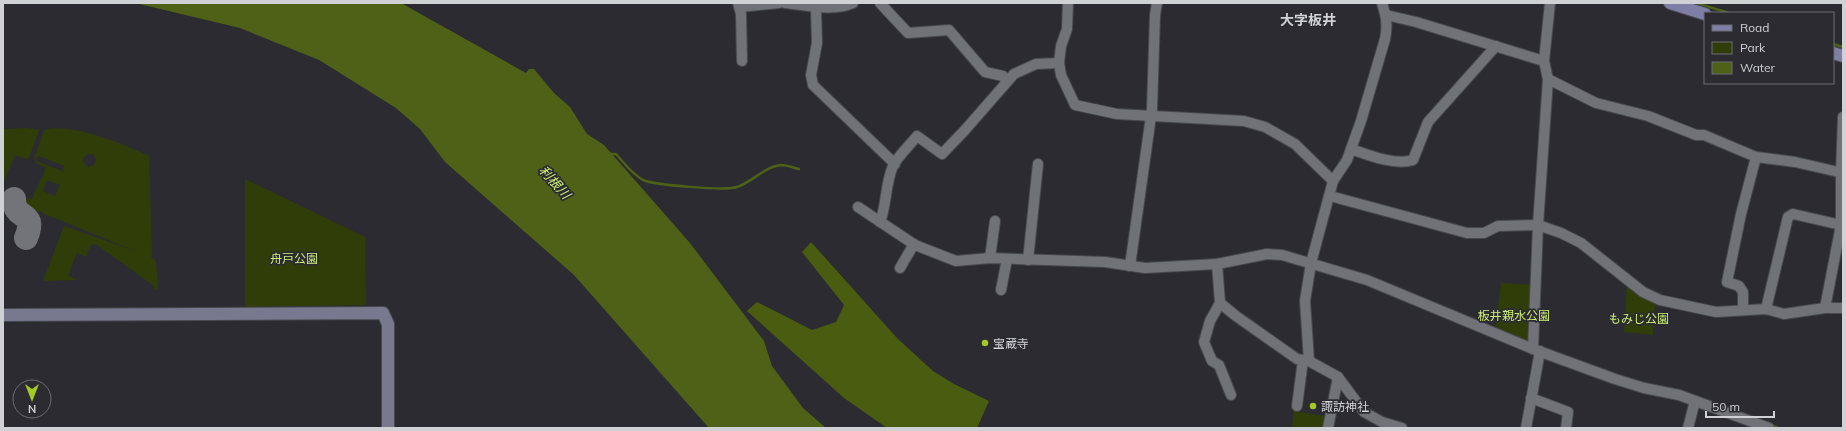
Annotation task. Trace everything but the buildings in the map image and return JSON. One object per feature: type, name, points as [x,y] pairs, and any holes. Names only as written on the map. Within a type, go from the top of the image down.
[{"type":"main road","points":[[1670,3],[1704,14]]},
{"type":"street","points":[[742,62],[739,5],[779,3]]},
{"type":"street","points":[[785,3],[846,6],[853,3]]},
{"type":"street","points":[[880,3],[908,33],[948,30],[985,72],[1003,76],[1006,81]]},
{"type":"street","points":[[1068,3],[1066,29],[1061,46],[1059,63],[1061,75],[1075,106],[1117,114],[1150,117],[1244,121],[1265,127],[1295,144],[1334,181]]},
{"type":"street","points":[[1130,266],[1150,117],[1155,15],[1157,3]]},
{"type":"street","points":[[1297,406],[1306,361],[1305,301],[1310,263],[1334,181],[1347,160],[1351,149],[1385,39],[1387,27],[1386,15],[1382,3]]},
{"type":"street","points":[[1526,428],[1536,350],[1538,225],[1548,79],[1544,61],[1550,3]]},
{"type":"street","points":[[819,5],[816,10],[817,43],[811,75],[813,85],[895,164]]},
{"type":"street","points":[[1386,15],[1416,22],[1544,61]]},
{"type":"street","points":[[1351,149],[1383,159],[1408,162],[1413,160],[1428,122],[1496,46]]},
{"type":"street","points":[[880,222],[884,213],[887,190],[895,164],[917,136],[942,154],[965,130],[1006,81],[1014,74],[1036,64],[1059,63]]},
{"type":"street","points":[[1548,79],[1596,103],[1648,116],[1696,136],[1704,135],[1756,157],[1795,162],[1842,173]]},
{"type":"street","points":[[1825,308],[1842,219],[1843,117]]},
{"type":"street","points":[[1743,310],[1743,292],[1739,286],[1727,282],[1741,214],[1756,157]]},
{"type":"street","points":[[1028,260],[1038,164]]},
{"type":"street","points":[[1330,196],[1467,233],[1484,233],[1498,226],[1538,225],[1581,242],[1642,292],[1660,300],[1716,312],[1766,309],[1784,314],[1825,308],[1843,308]]},
{"type":"street","points":[[858,207],[914,244],[956,261],[990,258],[1105,262],[1145,268],[1217,264],[1267,254],[1282,255],[1367,280],[1536,350],[1644,388],[1679,395],[1769,428]]},
{"type":"street","points":[[1766,309],[1788,217],[1793,214],[1842,219]]},
{"type":"street","points":[[990,258],[994,221]]},
{"type":"street","points":[[900,268],[914,244]]},
{"type":"street","points":[[1001,290],[1007,259]]},
{"type":"street","points":[[1217,264],[1220,303],[1210,321],[1204,342],[1212,361],[1219,365],[1231,395]]},
{"type":"street","points":[[1220,303],[1236,316],[1298,359],[1306,361],[1338,378],[1364,412],[1382,422],[1402,428]]},
{"type":"street","points":[[3,316],[383,313],[388,324],[388,428]]},
{"type":"street","points":[[1328,428],[1338,378]]},
{"type":"street","points":[[1530,398],[1568,412],[1566,428]]},
{"type":"street","points":[[1688,428],[1695,401]]},
{"type":"green space","points":[[27,128],[39,130],[29,158],[27,159],[15,155],[3,183],[3,129]]},
{"type":"green space","points":[[58,128],[85,132],[113,141],[149,156],[151,258],[156,262],[158,289],[154,290],[154,286],[97,245],[91,244],[86,257],[77,253],[68,275],[77,280],[43,281],[64,226],[135,251],[23,205],[24,199],[32,199],[46,168],[36,163],[34,159],[44,131],[47,129]],"holes":[[[89,154],[93,154],[96,159],[94,165],[90,167],[85,165],[83,162],[84,157]],[[39,156],[64,166],[63,170],[65,172],[36,161],[36,158]],[[47,180],[60,185],[55,196],[43,191]]]},
{"type":"green space","name":"舟戸公園","points":[[245,179],[365,237],[366,305],[245,307]]},
{"type":"green space","name":"板井親水公園","points":[[1501,283],[1533,285],[1531,340],[1527,341],[1495,330]]},
{"type":"green space","name":"もみじ公園","points":[[1627,285],[1655,305],[1653,335],[1624,332]]},
{"type":"green space","points":[[1294,411],[1325,416],[1323,428],[1292,428]]},
{"type":"shaded area","points":[[811,242],[897,338],[933,371],[954,384],[989,401],[977,428],[887,428],[844,398],[747,311],[757,302],[812,330],[836,322],[844,305],[802,252]]},
{"type":"water","name":"利根川","points":[[135,3],[401,3],[526,73],[529,69],[534,69],[554,93],[570,107],[587,134],[604,145],[690,243],[764,341],[772,366],[803,408],[826,428],[709,428],[574,275],[445,162],[420,129],[396,108],[319,60],[240,28]]},
{"type":"waterway","points":[[1696,3],[1726,12]]},
{"type":"waterway","points":[[1834,44],[1843,47]]},
{"type":"waterway","points":[[609,154],[616,154],[632,172],[643,180],[661,184],[690,187],[737,187],[775,166],[783,165],[799,169]]},
{"type":"waterway","points":[[1771,425],[1778,428]]},
{"type":"taxiway","points":[[14,199],[15,206],[18,211],[27,219],[29,223],[26,238]]},
{"type":"place","name":"宝蔵寺","points":[[985,343]]},
{"type":"place","name":"諏訪神社","points":[[1313,406]]},
{"type":"district","name":"大字板井","points":[[1308,20]]}]
